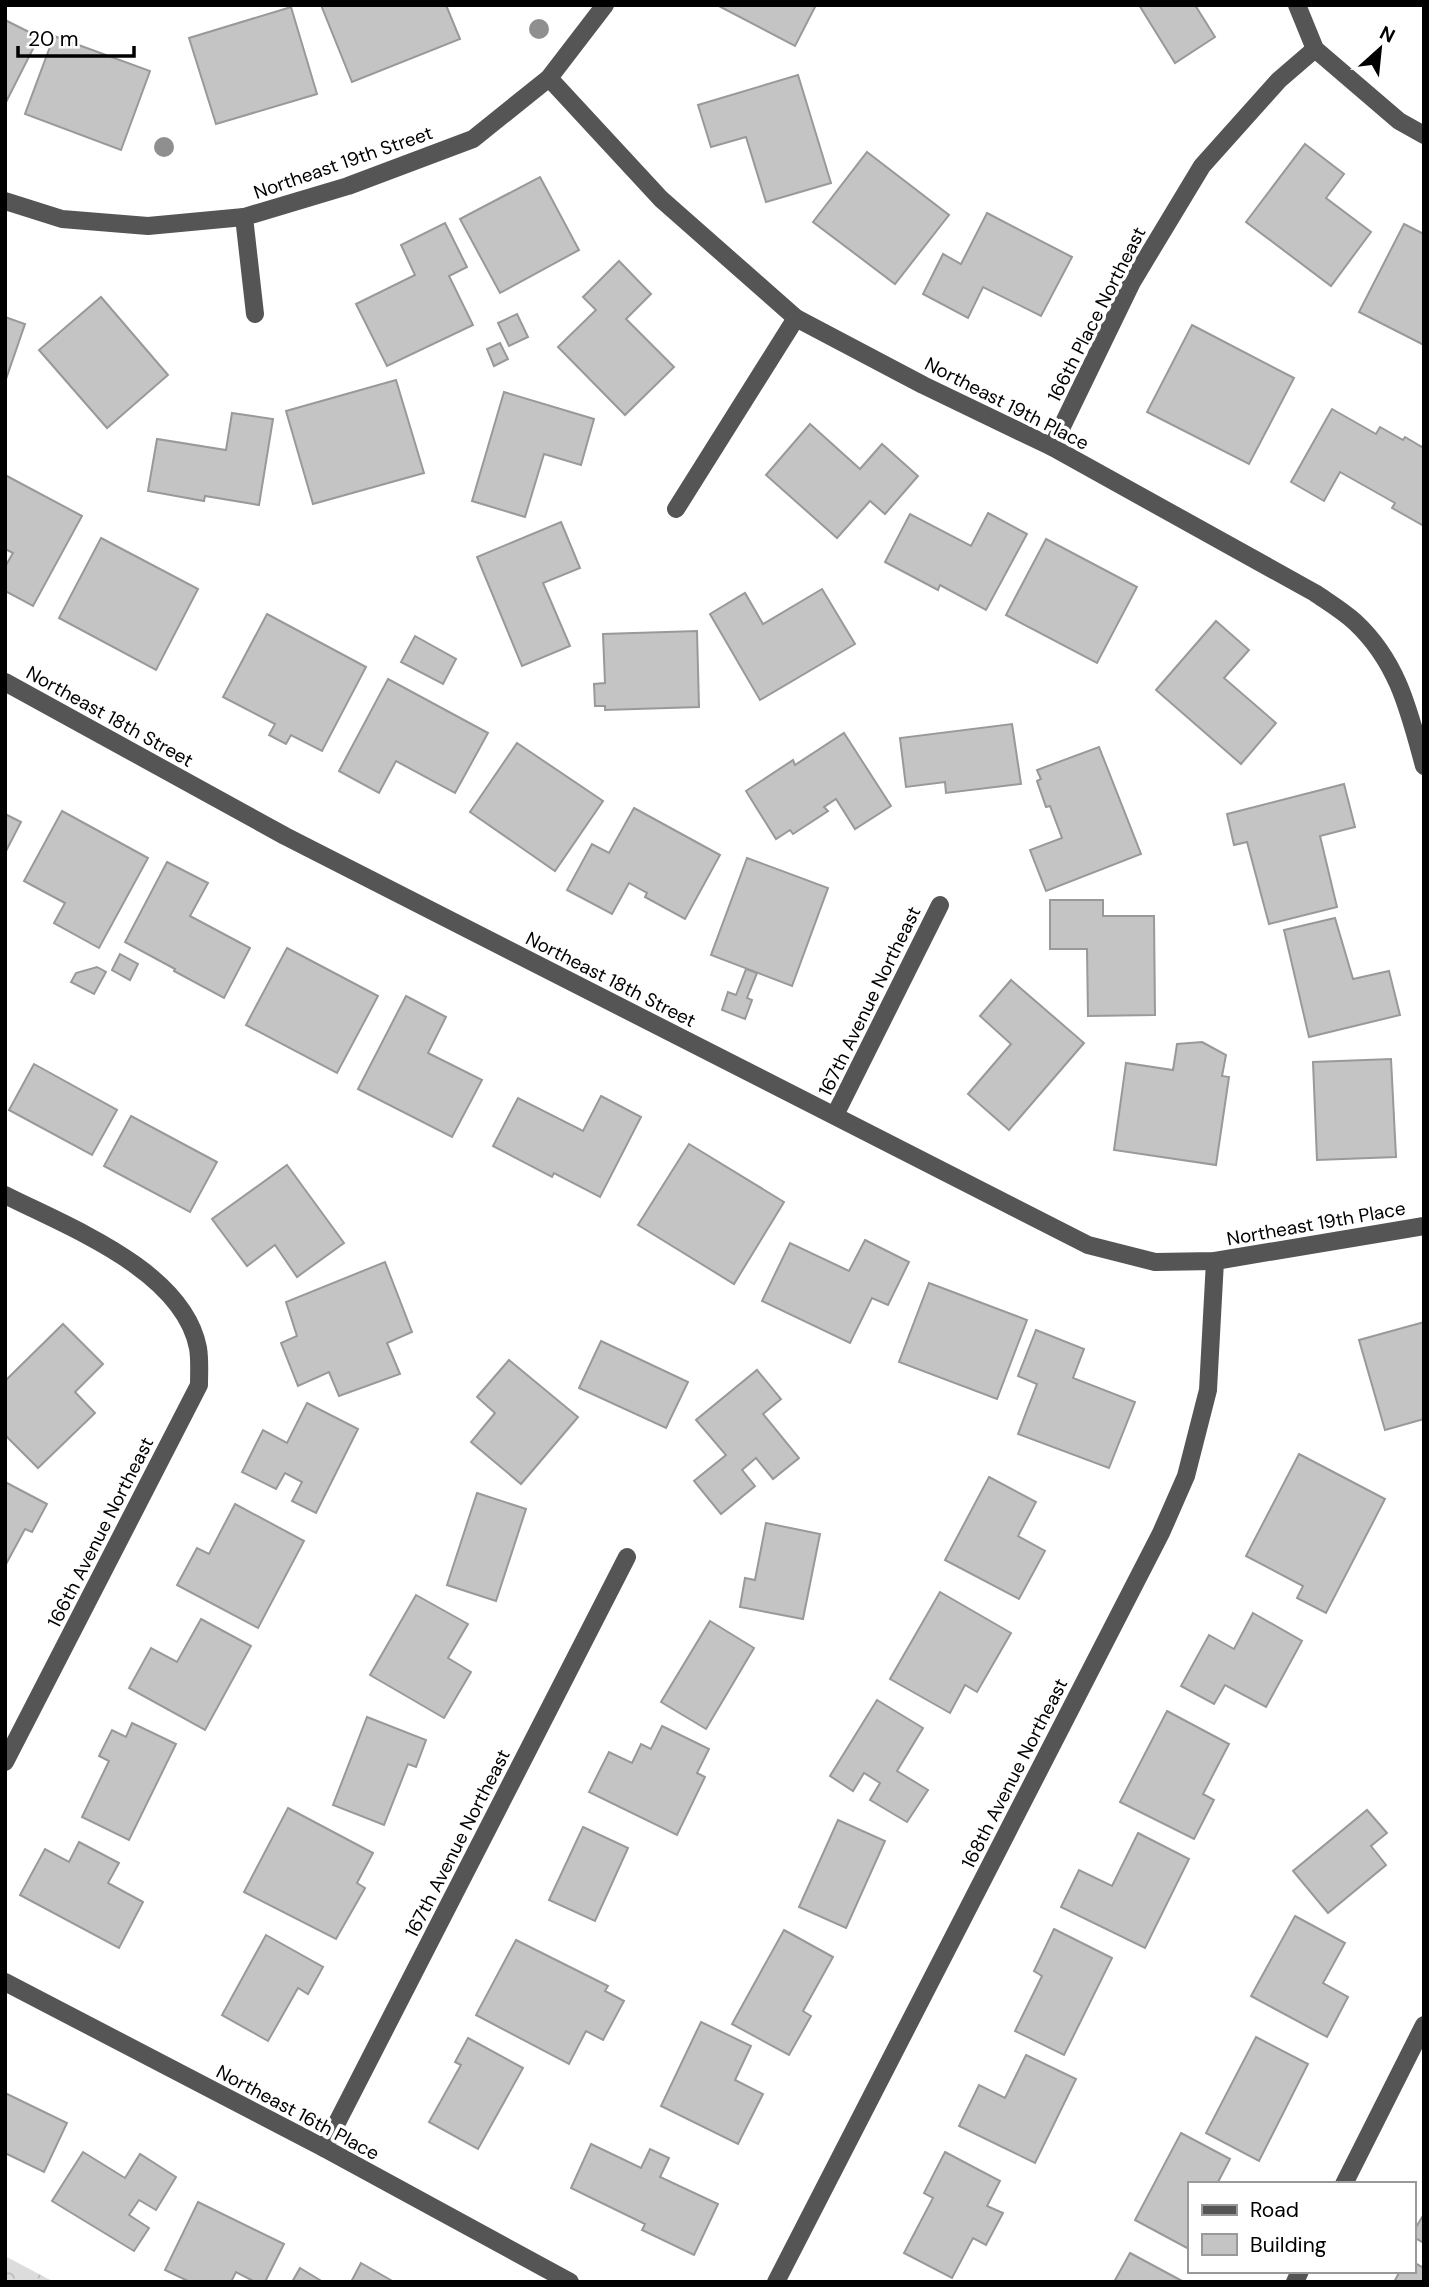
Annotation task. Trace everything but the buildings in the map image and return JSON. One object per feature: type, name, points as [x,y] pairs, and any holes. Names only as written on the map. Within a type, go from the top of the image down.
[{"type":"street","name":"Northeast 19th Street","points":[[5,201],[62,219],[148,226],[244,217],[348,186],[473,139],[549,78],[606,5]]},
{"type":"street","points":[[1297,5],[1315,49],[1399,121],[1424,135]]},
{"type":"street","name":"166th Place Northeast","points":[[1052,447],[1132,282],[1202,166],[1279,80],[1315,49]]},
{"type":"street","name":"Northeast 19th Place","points":[[549,78],[661,199],[796,318],[923,385],[1052,447],[1315,593],[1354,620],[1383,653],[1405,696],[1424,766]]},
{"type":"street","points":[[244,217],[255,314]]},
{"type":"street","points":[[676,509],[796,318]]},
{"type":"street","name":"Northeast 18th Street","points":[[5,682],[285,836],[1088,1245],[1155,1262],[1215,1261]]},
{"type":"street","name":"167th Avenue Northeast","points":[[835,1115],[940,905]]},
{"type":"street","name":"166th Avenue Northeast","points":[[5,1195],[125,1257],[160,1284],[186,1316],[198,1347],[199,1385],[5,1762]]},
{"type":"street","name":"Northeast 19th Place","points":[[1215,1261],[1424,1226]]},
{"type":"street","name":"168th Avenue Northeast","points":[[776,2282],[1161,1533],[1186,1476],[1209,1391],[1215,1261]]},
{"type":"street","name":"167th Avenue Northeast","points":[[324,2148],[627,1557]]},
{"type":"street","name":"Northeast 16th Place","points":[[5,1982],[324,2148],[570,2282]]},
{"type":"street","points":[[1345,2182],[1424,2025]]},
{"type":"green space","points":[[5,2256],[54,2282],[5,2282]]}]
